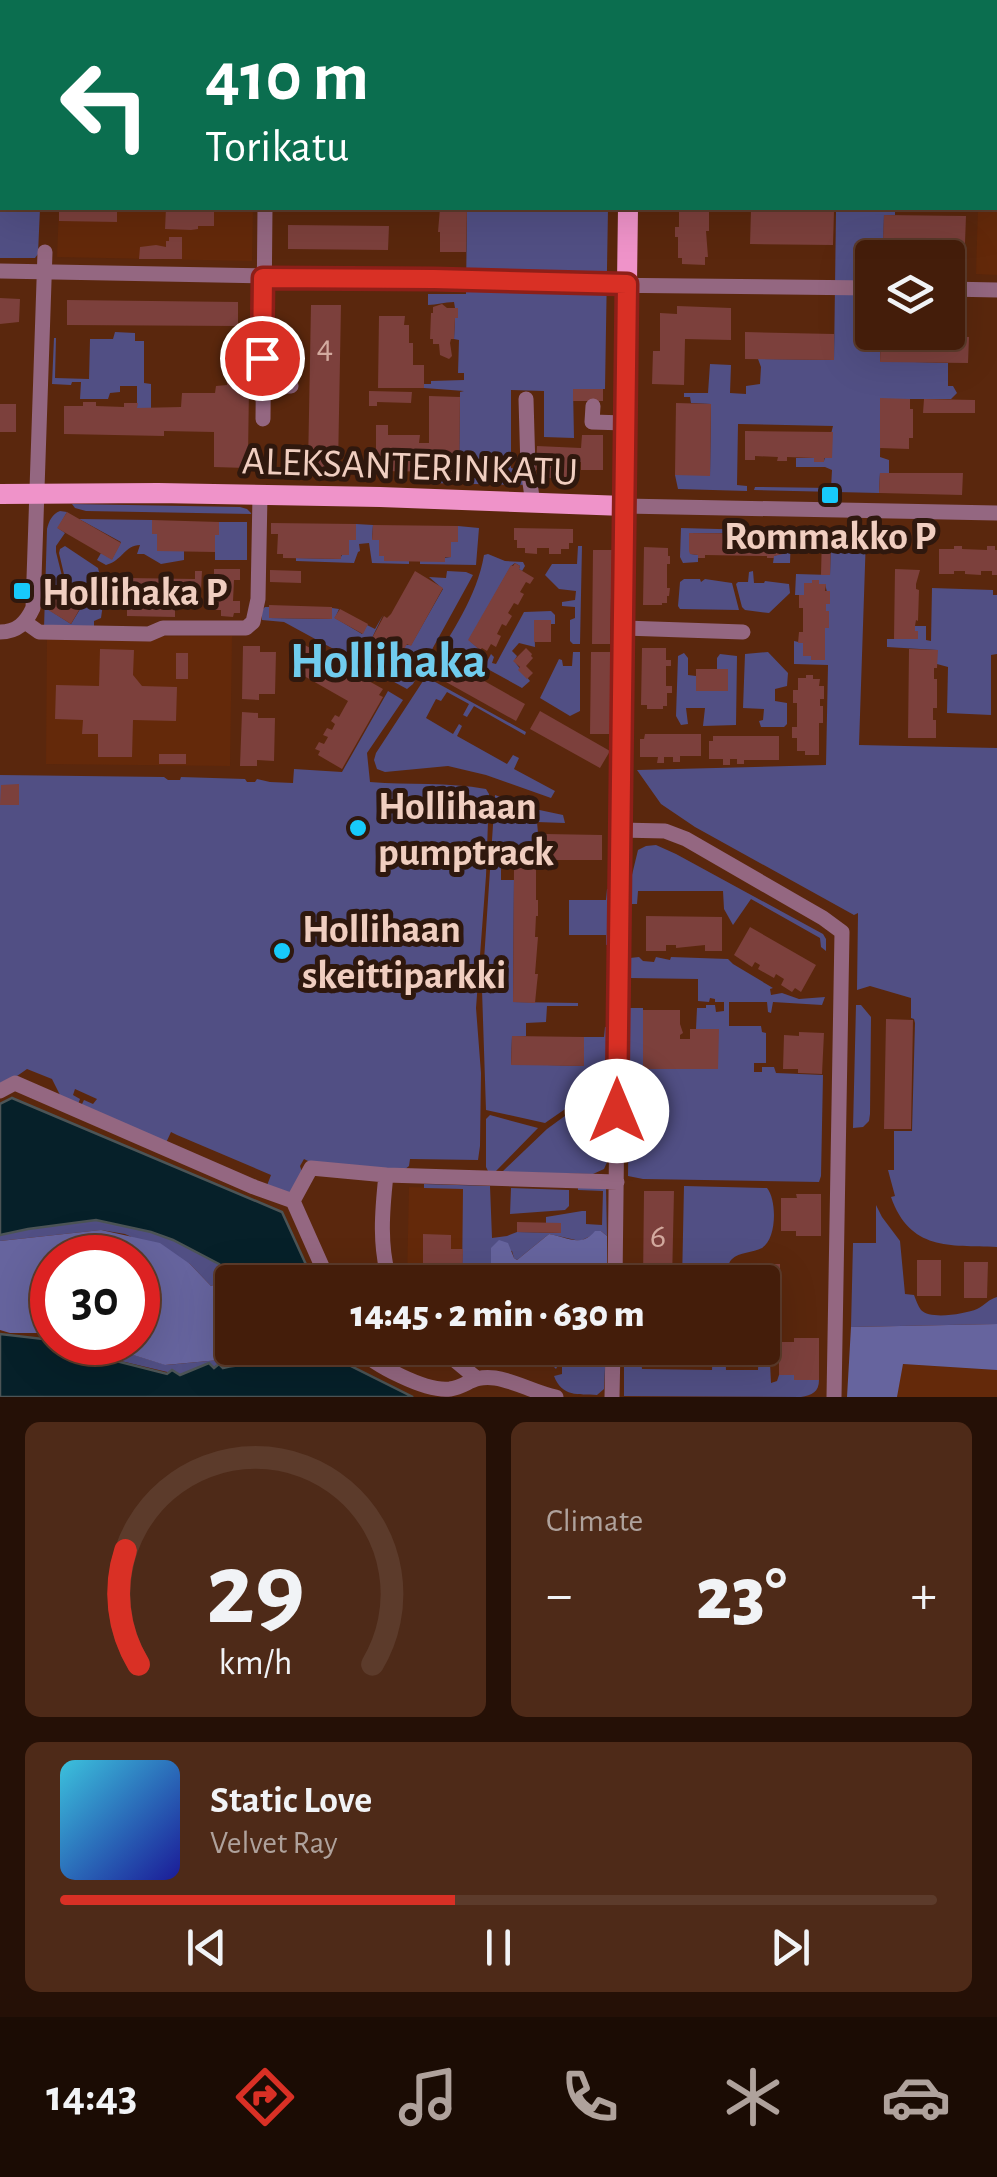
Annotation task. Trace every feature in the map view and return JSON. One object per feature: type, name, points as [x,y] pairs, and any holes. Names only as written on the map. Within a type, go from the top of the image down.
[{"type":"main road","points":[[624,506],[628,210]]},
{"type":"main road","name":"ALEKSANTERINKATU","points":[[0,494],[260,495],[624,506]]},
{"type":"street","points":[[262,419],[265,210]]},
{"type":"street","points":[[0,632],[18,629],[33,608],[45,252]]},
{"type":"street","points":[[0,271],[855,288]]},
{"type":"street","points":[[965,289],[997,290]]},
{"type":"street","points":[[262,386],[291,386]]},
{"type":"street","points":[[526,399],[528,469],[534,504]]},
{"type":"street","points":[[593,406],[592,422],[625,423]]},
{"type":"street","points":[[25,622],[39,632],[149,634],[162,628],[246,628],[253,622],[258,599],[260,495]]},
{"type":"street","points":[[615,1265],[624,506]]},
{"type":"street","name":"ALEKSANTERINKATU","points":[[624,506],[997,513]]},
{"type":"street","points":[[624,628],[743,632]]},
{"type":"street","points":[[620,830],[664,831],[686,838],[842,932],[834,1397]]},
{"type":"street","points":[[0,1091],[14,1084],[293,1201],[321,1265]]},
{"type":"street","points":[[293,1201],[310,1168],[386,1175],[617,1182]]},
{"type":"street","points":[[385,1265],[382,1210],[386,1175]]},
{"type":"street","points":[[381,1365],[430,1388],[453,1389],[475,1378],[497,1378],[556,1397]]},
{"type":"street","points":[[460,1365],[475,1378]]},
{"type":"street","points":[[612,1397],[613,1365]]},
{"type":"shaded area","points":[[0,210],[40,210],[35,258],[0,258]]},
{"type":"shaded area","points":[[59,210],[253,210],[252,261],[57,257]]},
{"type":"shaded area","points":[[467,210],[608,210],[605,389],[573,389],[574,438],[544,437],[544,391],[511,390],[511,468],[523,471],[528,485],[428,483],[428,472],[459,471],[460,392],[464,391],[424,388],[424,384],[464,380],[464,373],[458,373],[459,340],[454,339],[458,309],[454,302],[428,305],[428,294],[466,294]]},
{"type":"shaded area","points":[[822,210],[895,210],[895,215],[884,215],[883,240],[855,240],[855,350],[880,350],[880,361],[948,363],[948,386],[953,386],[957,393],[951,399],[881,399],[880,457],[889,460],[889,473],[880,473],[879,493],[754,490],[831,488],[832,470],[796,467],[796,458],[824,461],[833,426],[738,424],[737,485],[747,486],[747,491],[678,489],[675,475],[710,475],[711,404],[691,403],[684,393],[708,393],[710,364],[731,365],[730,393],[746,394],[746,386],[760,384],[758,359],[834,360],[836,212]]},
{"type":"shaded area","points":[[978,210],[997,210],[997,275],[976,274]]},
{"type":"shaded area","points":[[115,332],[135,333],[135,341],[144,341],[144,383],[151,384],[151,408],[137,408],[137,386],[120,386],[120,392],[110,393],[108,399],[80,399],[81,382],[52,384],[54,338],[55,378],[89,379],[90,339],[113,339]]},
{"type":"shaded area","points":[[72,504],[240,507],[252,514],[86,511]]},
{"type":"shaded area","points":[[60,511],[67,512],[58,528],[65,533],[56,552],[66,592],[65,595],[56,590],[46,608],[71,624],[82,606],[74,600],[76,597],[86,599],[94,595],[103,604],[94,629],[44,628],[47,529],[51,518]]},
{"type":"shaded area","points":[[79,519],[152,520],[157,550],[184,551],[184,560],[161,564],[137,554],[140,545],[106,565],[97,560],[101,553],[112,559],[121,542]]},
{"type":"shaded area","points":[[219,522],[247,522],[247,560],[215,560]]},
{"type":"shaded area","points":[[356,524],[373,525],[372,539],[379,540],[384,556],[409,564],[372,563],[369,543],[359,544],[354,563],[296,561],[340,559],[349,540],[356,539]]},
{"type":"shaded area","points":[[458,526],[479,528],[476,565],[420,564],[451,557],[451,542]]},
{"type":"shaded area","points":[[681,528],[789,531],[790,563],[773,563],[774,556],[783,553],[782,534],[690,533],[691,554],[698,555],[698,562],[683,563]]},
{"type":"shaded area","points":[[819,532],[843,532],[851,537],[854,532],[863,532],[866,536],[859,745],[997,748],[997,1247],[947,1245],[920,1236],[899,1215],[891,1197],[895,1196],[888,1170],[894,1170],[894,1131],[912,1131],[915,1023],[911,1018],[911,998],[870,986],[857,990],[858,913],[854,915],[695,827],[661,804],[637,770],[826,765],[828,665],[794,664],[794,641],[803,643],[803,656],[811,656],[811,660],[825,628],[829,627],[826,604],[830,604],[825,584],[812,580],[804,584],[804,595],[795,595],[796,574],[830,575],[831,535]]},
{"type":"shaded area","points":[[65,546],[98,568],[90,592],[81,594],[67,587],[59,553]]},
{"type":"shaded area","points":[[578,546],[582,546],[580,644],[573,644],[570,620],[575,618],[575,607],[562,606],[562,602],[575,600],[576,591],[559,589],[545,575],[552,564],[577,564]]},
{"type":"shaded area","points":[[484,555],[505,561],[523,562],[525,566],[522,571],[515,563],[511,566],[469,640],[480,650],[473,661],[461,655],[446,682],[430,669],[462,614]]},
{"type":"shaded area","points":[[447,571],[473,575],[407,689],[284,622],[262,620],[265,607],[269,607],[270,618],[331,619],[332,608],[339,609],[335,618],[362,634],[367,625],[375,629],[383,615],[371,640],[386,649],[390,644],[411,645],[443,589],[429,577],[446,578]]},
{"type":"shaded area","points":[[753,571],[754,583],[789,584],[790,593],[769,613],[742,607],[736,584],[748,582],[749,572]]},
{"type":"shaded area","points":[[684,579],[732,583],[739,610],[680,609],[680,582]]},
{"type":"shaded area","points":[[932,588],[993,590],[993,595],[997,595],[991,715],[947,713],[948,667],[937,664],[937,650],[887,647],[887,639],[918,639],[915,626],[926,626],[926,640],[931,641]]},
{"type":"shaded area","points":[[551,611],[555,624],[551,620],[534,621],[535,647],[519,643],[512,651],[517,656],[514,661],[530,681],[522,688],[484,667],[491,654],[492,663],[496,664],[524,612]]},
{"type":"shaded area","points":[[232,636],[230,766],[46,764],[47,637]]},
{"type":"shaded area","points":[[573,652],[580,652],[580,711],[570,716],[540,698],[559,659],[563,666],[572,666]]},
{"type":"shaded area","points":[[768,652],[788,673],[787,686],[775,689],[775,701],[787,703],[784,727],[761,727],[764,709],[743,708],[745,654]]},
{"type":"shaded area","points":[[684,653],[688,658],[688,675],[696,676],[696,691],[727,691],[717,669],[717,658],[720,654],[737,656],[736,725],[703,726],[705,708],[686,708],[688,724],[681,725],[676,716],[678,656]]},
{"type":"shaded area","points":[[425,678],[526,732],[525,735],[474,706],[467,717],[463,715],[469,704],[447,692],[441,701],[436,699],[426,718],[453,734],[459,724],[462,726],[457,736],[507,764],[513,755],[519,758],[514,769],[555,791],[551,798],[448,766],[385,772],[377,769],[376,753]]},
{"type":"shaded area","name":"Hollihaka","points":[[388,691],[403,700],[367,753],[370,782],[443,784],[486,789],[489,794],[476,1008],[481,1073],[478,1160],[410,1159],[404,1170],[312,1163],[304,1159],[295,1188],[287,1194],[266,1188],[271,1175],[171,1132],[165,1145],[80,1108],[84,1100],[93,1104],[97,1099],[75,1089],[73,1095],[80,1099],[77,1107],[60,1095],[52,1079],[27,1069],[0,1088],[0,775],[168,780],[181,777],[247,782],[257,779],[293,783],[294,769],[342,772]]},
{"type":"shaded area","points":[[495,795],[563,815],[565,823],[537,822],[538,833],[545,834],[545,863],[501,860],[501,880],[514,880],[513,1002],[578,1003],[547,1006],[546,1022],[526,1023],[526,1036],[512,1037],[511,1064],[583,1066],[584,1037],[604,1037],[605,1027],[611,1028],[610,1078],[545,1123],[486,1110],[482,990]]},
{"type":"shaded area","points":[[656,845],[823,934],[826,951],[820,938],[751,899],[733,925],[724,909],[723,891],[638,891],[637,904],[632,904],[631,879],[638,850]]},
{"type":"shaded area","points":[[607,889],[613,889],[612,944],[606,945],[606,935],[569,935],[569,900],[606,900]]},
{"type":"shaded area","points":[[656,957],[728,959],[773,988],[771,995],[825,997],[822,1005],[773,1002],[771,1013],[767,1002],[729,1002],[729,1026],[761,1026],[766,1033],[766,1063],[754,1063],[754,1072],[774,1067],[776,1073],[823,1075],[819,1182],[628,1176],[630,1008],[643,1008],[644,1069],[718,1069],[718,1029],[696,1029],[697,1008],[715,1005],[716,1012],[724,1011],[724,1002],[710,998],[709,1002],[698,1001],[698,979],[630,978],[630,958],[654,962]]},
{"type":"shaded area","points":[[856,1005],[861,1005],[871,1017],[870,1114],[863,1127],[853,1128]]},
{"type":"shaded area","points":[[610,1083],[608,1160],[604,1169],[593,1174],[502,1172],[547,1129]]},
{"type":"shaded area","points":[[490,1115],[538,1128],[496,1171],[486,1167],[486,1119]]},
{"type":"shaded area","points":[[424,1184],[490,1186],[492,1238],[517,1232],[561,1233],[561,1223],[546,1223],[546,1217],[582,1211],[586,1211],[586,1224],[602,1225],[603,1191],[578,1187],[606,1188],[607,1236],[601,1231],[580,1241],[549,1234],[517,1260],[512,1251],[491,1248],[491,1265],[462,1265],[463,1189],[424,1188]]},
{"type":"shaded area","points":[[684,1186],[767,1188],[774,1219],[771,1237],[762,1248],[738,1255],[729,1265],[682,1265]]},
{"type":"shaded area","points":[[409,1187],[489,1189],[488,1265],[407,1265]]},
{"type":"shaded area","points":[[511,1188],[569,1190],[569,1206],[565,1210],[510,1214]]},
{"type":"shaded area","points":[[876,1205],[900,1241],[905,1294],[914,1295],[921,1310],[932,1315],[956,1314],[977,1309],[997,1297],[997,1324],[851,1327],[853,1243],[876,1243]]},
{"type":"shaded area","points":[[96,1220],[159,1235],[101,1230],[0,1241],[0,1235]]},
{"type":"shaded area","points":[[101,1230],[124,1235],[55,1235]]},
{"type":"shaded area","points":[[601,1231],[607,1236],[607,1265],[491,1265],[491,1248],[499,1240],[508,1243],[517,1260],[549,1234],[579,1240]]},
{"type":"shaded area","points":[[160,1235],[220,1265],[215,1265],[215,1284],[211,1286],[190,1264],[160,1250]]},
{"type":"shaded area","points":[[30,1238],[30,1333],[0,1330],[0,1241]]},
{"type":"shaded area","points":[[160,1243],[190,1264],[211,1286],[215,1284],[215,1360],[160,1363]]},
{"type":"shaded area","points":[[997,1324],[997,1370],[903,1364],[897,1397],[847,1397],[851,1327]]},
{"type":"shaded area","points":[[215,1360],[215,1365],[220,1365],[214,1368],[210,1364],[180,1375],[138,1365]]},
{"type":"shaded area","points":[[902,1364],[997,1370],[997,1397],[897,1397]]},
{"type":"shaded area","points":[[554,1365],[605,1365],[604,1389],[597,1395],[561,1388],[554,1376],[562,1374],[562,1367],[556,1369]]},
{"type":"shaded area","points":[[624,1365],[712,1370],[712,1365],[726,1365],[726,1370],[758,1370],[758,1365],[770,1365],[771,1383],[779,1375],[794,1375],[795,1380],[819,1380],[818,1387],[801,1397],[624,1396]]},
{"type":"water","points":[[12,1098],[282,1212],[306,1265],[220,1265],[160,1235],[96,1220],[0,1235],[0,1104]]},
{"type":"water","points":[[0,1334],[30,1337],[30,1365],[132,1365],[167,1374],[172,1370],[180,1375],[209,1363],[214,1368],[351,1365],[413,1397],[0,1397]]},
{"type":"building","points":[[59,210],[117,210],[117,222],[59,221]]},
{"type":"building","points":[[166,210],[214,210],[214,226],[165,229]]},
{"type":"building","points":[[440,210],[467,210],[466,252],[440,252]]},
{"type":"building","points":[[679,210],[709,210],[705,265],[682,264],[675,237],[675,227],[679,227]]},
{"type":"building","points":[[751,210],[834,211],[833,245],[750,244]]},
{"type":"building","points":[[884,215],[966,216],[965,243],[883,240]]},
{"type":"building","points":[[288,225],[389,226],[388,250],[288,249]]},
{"type":"building","points":[[169,237],[182,237],[182,259],[139,259],[140,247],[166,247]]},
{"type":"building","points":[[0,298],[20,299],[19,322],[0,324]]},
{"type":"building","points":[[67,300],[238,302],[238,326],[67,325]]},
{"type":"building","points":[[442,304],[458,308],[449,359],[440,355],[439,344],[430,339],[433,307]]},
{"type":"building","points":[[311,305],[341,305],[338,467],[308,467]]},
{"type":"building","points":[[677,306],[731,308],[731,340],[685,339],[684,385],[652,384],[653,351],[660,351],[660,313],[677,314]]},
{"type":"building","points":[[379,316],[405,316],[409,343],[413,343],[413,365],[424,365],[424,388],[378,388]]},
{"type":"building","points":[[745,332],[834,334],[834,360],[745,359]]},
{"type":"building","points":[[227,335],[239,335],[238,386],[249,386],[246,468],[214,467],[214,432],[164,431],[164,436],[64,434],[64,406],[96,402],[96,406],[138,403],[137,408],[181,407],[182,393],[215,393],[216,386],[227,385]]},
{"type":"building","points":[[965,337],[969,337],[968,363],[880,362],[880,350],[965,350]]},
{"type":"building","points":[[573,389],[603,389],[603,401],[573,401]]},
{"type":"building","points":[[369,391],[412,392],[411,403],[377,402],[377,406],[369,406]]},
{"type":"building","points":[[429,396],[460,397],[459,472],[376,471],[376,425],[388,425],[388,435],[420,435],[419,443],[429,443]]},
{"type":"building","points":[[880,398],[910,399],[913,438],[909,438],[909,449],[880,448]]},
{"type":"building","points":[[924,399],[975,400],[975,413],[923,413]]},
{"type":"building","points":[[676,403],[711,404],[710,476],[675,475]]},
{"type":"building","points":[[0,404],[16,404],[16,432],[0,432]]},
{"type":"building","points":[[745,431],[833,432],[832,458],[824,458],[824,462],[814,462],[814,458],[787,457],[787,461],[777,461],[778,457],[755,456],[755,460],[745,460]]},
{"type":"building","points":[[582,435],[603,435],[603,470],[581,470],[581,462],[572,462],[567,479],[548,478],[548,470],[536,470],[537,446],[581,448]]},
{"type":"building","points":[[880,473],[963,473],[962,495],[879,493]]},
{"type":"building","points":[[67,512],[121,543],[112,560],[57,528]]},
{"type":"building","points":[[152,520],[219,522],[215,552],[157,551]]},
{"type":"building","points":[[271,523],[356,524],[356,540],[349,540],[349,555],[341,555],[341,559],[283,558],[283,554],[277,554],[278,534],[271,534]]},
{"type":"building","points":[[373,525],[458,526],[458,542],[451,542],[451,557],[445,557],[445,562],[384,561],[384,556],[379,556],[379,540],[372,540]]},
{"type":"building","points":[[514,528],[573,529],[573,543],[569,543],[569,549],[561,549],[561,554],[549,554],[549,548],[537,548],[537,554],[525,553],[525,548],[517,548]]},
{"type":"building","points":[[689,533],[783,534],[783,554],[774,558],[698,558],[690,554]]},
{"type":"building","points":[[822,534],[831,535],[830,575],[821,575]]},
{"type":"building","points":[[954,546],[987,550],[987,546],[995,546],[997,575],[992,575],[992,571],[981,571],[981,575],[965,571],[939,574],[939,549]]},
{"type":"building","points":[[644,547],[668,548],[670,588],[667,603],[662,605],[643,605]]},
{"type":"building","points":[[593,550],[612,550],[610,644],[592,644]]},
{"type":"building","points":[[515,563],[534,578],[530,584],[526,582],[518,605],[514,603],[508,613],[512,616],[506,626],[502,624],[496,647],[491,644],[487,651],[480,650],[468,640]]},
{"type":"building","points":[[214,569],[240,569],[240,580],[234,580],[233,601],[240,601],[240,613],[233,617],[221,616],[221,610],[209,610],[209,574],[214,574]]},
{"type":"building","points":[[895,569],[920,570],[916,584],[918,639],[894,639]]},
{"type":"building","points":[[270,570],[301,571],[301,583],[270,582]]},
{"type":"building","points":[[195,571],[202,571],[201,591],[127,589],[127,578],[195,579]]},
{"type":"building","points":[[415,571],[443,588],[411,646],[407,644],[403,651],[390,644],[387,649],[371,640]]},
{"type":"building","points":[[812,580],[826,584],[825,591],[830,591],[830,604],[826,604],[829,628],[825,628],[825,660],[803,656],[803,643],[798,643],[799,632],[803,632],[799,595],[804,595],[804,583]]},
{"type":"building","points":[[56,590],[82,605],[71,624],[45,608]]},
{"type":"building","points":[[127,601],[175,602],[175,617],[127,616]]},
{"type":"building","points":[[269,605],[332,607],[332,619],[269,618]]},
{"type":"building","points":[[340,609],[368,624],[363,634],[334,618]]},
{"type":"building","points":[[534,620],[551,620],[551,642],[534,642]]},
{"type":"building","points":[[303,644],[383,689],[379,695],[383,697],[342,769],[318,755],[320,751],[315,749],[319,742],[324,744],[328,737],[323,735],[327,728],[332,730],[335,724],[331,721],[335,715],[339,717],[348,701],[290,668]]},
{"type":"building","points":[[243,646],[260,646],[260,652],[276,652],[275,694],[259,694],[259,700],[242,699]]},
{"type":"building","points":[[526,648],[533,658],[526,666],[533,673],[527,679],[513,661]]},
{"type":"building","points":[[642,648],[666,648],[666,660],[671,660],[671,666],[666,666],[666,686],[672,686],[672,693],[667,693],[667,706],[663,709],[641,705]]},
{"type":"building","points":[[100,649],[134,650],[133,675],[142,686],[177,687],[176,721],[133,720],[132,757],[98,757],[98,734],[82,734],[83,720],[55,719],[56,685],[99,686]]},
{"type":"building","points":[[909,649],[938,650],[934,668],[937,708],[933,708],[936,738],[908,738]]},
{"type":"building","points":[[591,652],[611,652],[610,734],[590,734]]},
{"type":"building","points":[[176,653],[188,653],[188,679],[176,679]]},
{"type":"building","points":[[456,665],[525,704],[516,721],[446,682]]},
{"type":"building","points":[[696,669],[728,669],[728,691],[696,691]]},
{"type":"building","points":[[806,675],[820,679],[819,686],[824,686],[824,699],[820,699],[823,723],[819,723],[819,755],[797,751],[797,738],[792,738],[792,727],[797,727],[793,690],[798,690],[798,678]]},
{"type":"building","points":[[540,711],[610,751],[600,768],[530,729]]},
{"type":"building","points":[[242,712],[258,713],[258,718],[275,718],[274,761],[257,760],[257,766],[240,766]]},
{"type":"building","points":[[645,734],[701,734],[701,756],[680,756],[680,762],[664,757],[664,763],[657,763],[658,757],[640,757],[640,739]]},
{"type":"building","points":[[713,736],[779,736],[779,760],[744,760],[744,764],[737,764],[737,759],[730,759],[730,765],[723,765],[723,759],[709,759],[709,741],[713,741]]},
{"type":"building","points":[[159,754],[186,754],[186,764],[159,764]]},
{"type":"building","points":[[19,784],[19,805],[0,805],[1,785]]},
{"type":"building","points":[[545,834],[602,835],[602,860],[545,860]]},
{"type":"building","points":[[514,868],[536,868],[535,1003],[513,1002]]},
{"type":"building","points":[[646,916],[722,917],[722,951],[705,951],[705,945],[666,945],[666,951],[646,951]]},
{"type":"building","points":[[750,927],[816,965],[801,992],[795,988],[792,992],[781,985],[784,979],[776,974],[774,978],[758,969],[760,965],[755,962],[752,967],[734,955]]},
{"type":"building","points":[[643,1010],[680,1010],[680,1039],[690,1039],[690,1029],[719,1029],[718,1069],[643,1069]]},
{"type":"building","points":[[886,1019],[913,1020],[911,1129],[884,1129]]},
{"type":"building","points":[[799,1032],[824,1033],[822,1074],[783,1069],[784,1035],[799,1036]]},
{"type":"building","points":[[512,1036],[584,1037],[584,1066],[511,1065]]},
{"type":"building","points":[[644,1191],[674,1191],[672,1265],[643,1265]]},
{"type":"building","points":[[796,1194],[821,1194],[821,1236],[796,1236],[796,1231],[781,1231],[781,1198],[797,1198]]},
{"type":"building","points":[[517,1222],[561,1223],[561,1233],[517,1232]]},
{"type":"building","points":[[423,1234],[451,1235],[451,1249],[463,1249],[463,1265],[423,1265]]},
{"type":"building","points":[[917,1260],[941,1260],[941,1296],[917,1296]]},
{"type":"building","points":[[964,1262],[988,1262],[987,1298],[964,1298]]},
{"type":"building","points":[[794,1338],[819,1338],[819,1380],[794,1380],[794,1375],[779,1375],[780,1342],[794,1342]]},
{"type":"place","name":"Rommakko P","points":[[830,495]]},
{"type":"place","name":"Hollihaka P","points":[[22,591]]},
{"type":"place","name":"Hollihaan pumptrack","points":[[358,828]]},
{"type":"place","name":"Hollihaan skeittiparkki","points":[[282,951]]},
{"type":"district","name":"Hollihaka","points":[[388,659]]},
{"type":"route","points":[[262,358],[263,278],[627,284],[617,1111]]}]
